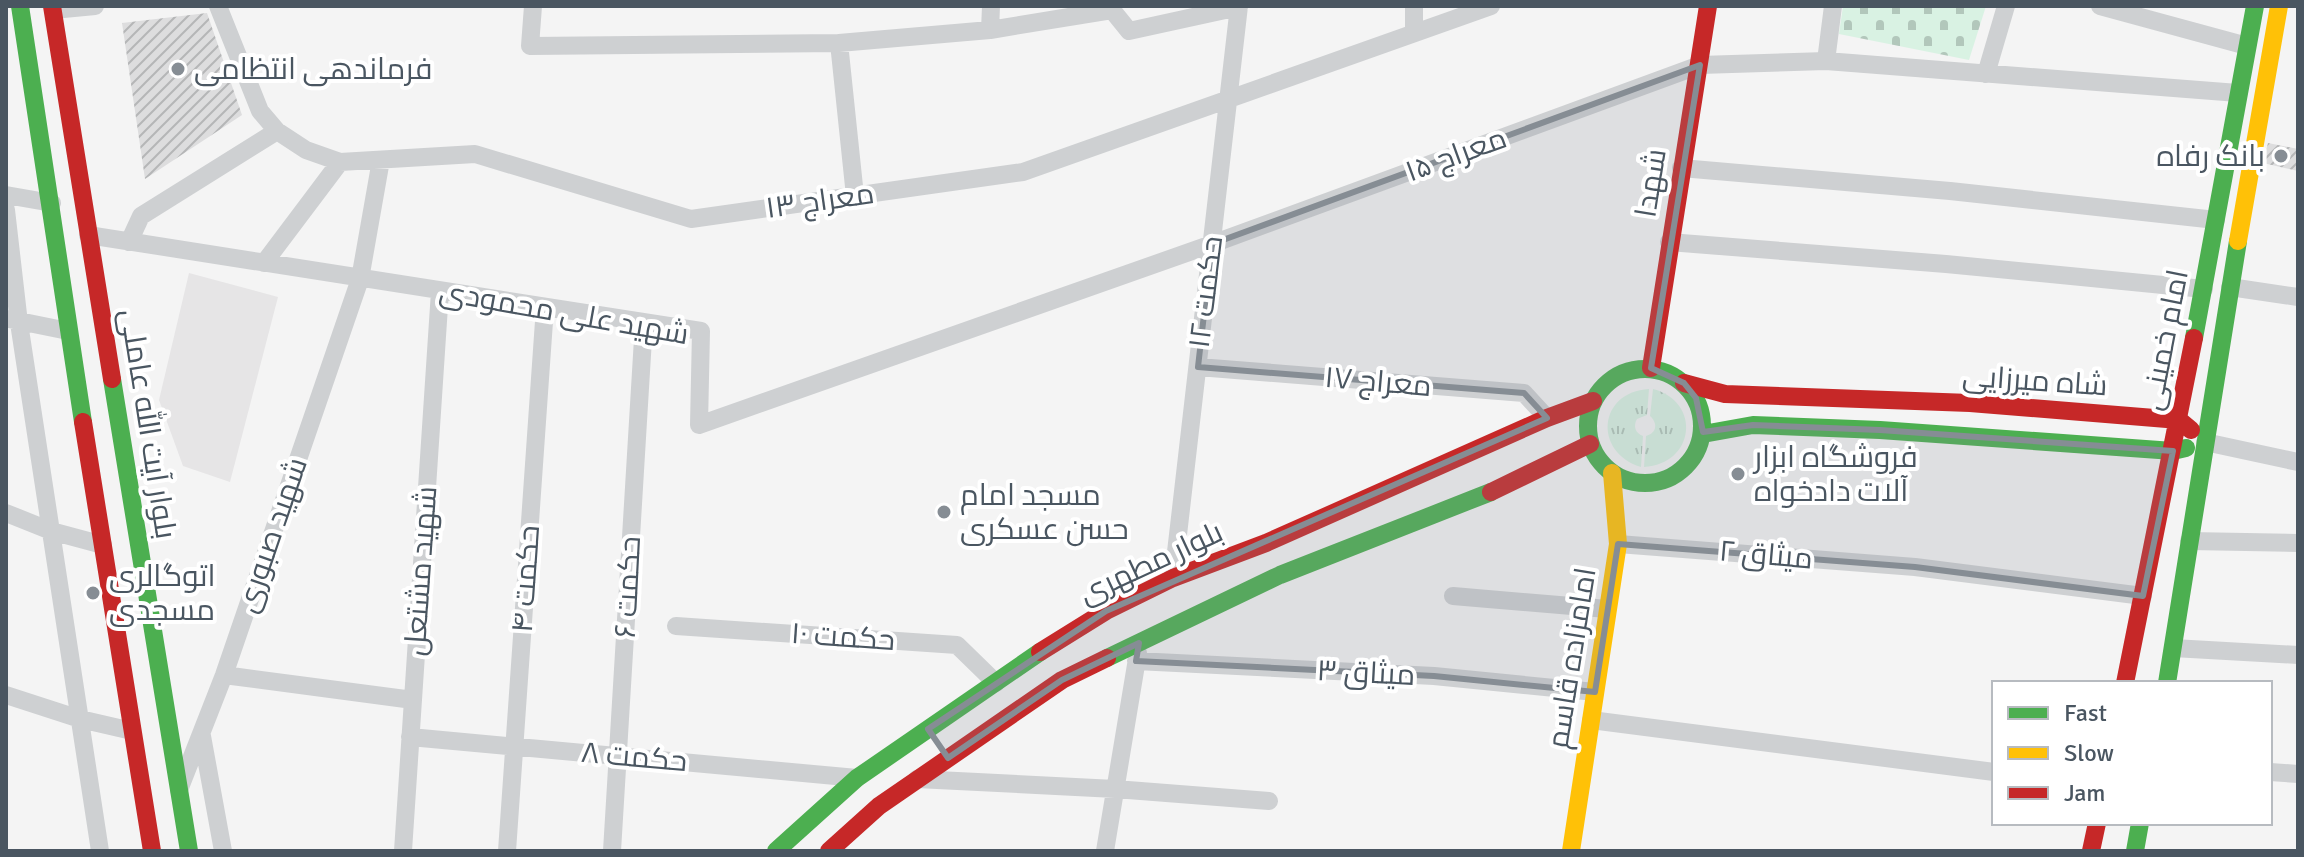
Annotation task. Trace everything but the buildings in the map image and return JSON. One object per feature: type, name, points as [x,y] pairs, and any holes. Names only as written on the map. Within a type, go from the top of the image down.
[{"type":"street","points":[[53,8],[95,6]]},
{"type":"street","name":"معراج ۱۳","points":[[218,6],[260,111],[277,131],[306,150],[340,162],[475,154],[691,219],[1023,172],[1491,6]]},
{"type":"street","points":[[533,6],[530,46],[839,43],[990,30],[1112,8],[1129,31],[1239,6]]},
{"type":"street","points":[[990,30],[991,6]]},
{"type":"street","name":"حکمت ۱۲","points":[[1173,578],[1239,6]]},
{"type":"street","points":[[1414,6],[1414,33]]},
{"type":"street","name":"شهدا","points":[[1651,368],[1708,6]]},
{"type":"street","points":[[1826,61],[1833,6]]},
{"type":"street","points":[[1986,74],[2006,6]]},
{"type":"street","points":[[2100,6],[2247,46]]},
{"type":"street","name":"امام خمینی","points":[[2125,681],[2179,420],[2255,6]]},
{"type":"street","name":"امام خمینی","points":[[2167,681],[2230,287],[2279,6]]},
{"type":"street","name":"بلوار آیت‌ الله عاملی","points":[[53,8],[189,851]]},
{"type":"street","points":[[16,12],[52,203],[68,331],[152,851]]},
{"type":"street","points":[[839,43],[855,196]]},
{"type":"street","name":"معراج ۱۵","points":[[1212,244],[1700,65],[1826,61],[2238,93]]},
{"type":"street","points":[[129,242],[141,216],[277,131]]},
{"type":"street","name":"شهید صبوری","points":[[179,790],[224,675],[360,279],[381,160]]},
{"type":"street","points":[[264,263],[340,162]]},
{"type":"street","points":[[1681,168],[1950,191],[2216,220]]},
{"type":"street","points":[[6,195],[52,203]]},
{"type":"street","points":[[6,210],[13,320],[51,531],[100,851]]},
{"type":"street","name":"شهید علی محمودی","points":[[88,235],[701,331],[699,425],[1212,244]]},
{"type":"street","points":[[1669,242],[2204,289]]},
{"type":"street","points":[[2230,287],[2298,297]]},
{"type":"street","name":"شهید مشتعل","points":[[403,851],[440,291]]},
{"type":"street","name":"حکمت ۴","points":[[507,851],[545,307]]},
{"type":"street","points":[[13,320],[68,331]]},
{"type":"street","name":"حکمت ۶","points":[[612,851],[644,322]]},
{"type":"street","name":"معراج ۱۷","points":[[1198,367],[1524,393],[1547,418]]},
{"type":"street","points":[[1651,368],[1668,373],[1684,383],[1696,398],[1702,415],[1703,434],[1697,453],[1684,469],[1667,479],[1648,483],[1628,481],[1612,473],[1599,460],[1590,444],[1588,415],[1593,401],[1608,381],[1621,373],[1651,368]]},
{"type":"street","name":"شاه میرزایی","points":[[1684,383],[1735,395],[1970,403],[2179,420]]},
{"type":"street","name":"بلوار مطهری","points":[[776,851],[857,778],[1106,611],[1173,578],[1266,543],[1547,418],[1593,401]]},
{"type":"street","points":[[2179,420],[2205,442],[2298,462]]},
{"type":"street","name":"شاه میرزایی","points":[[1703,434],[1753,425],[1864,429],[2173,451],[2205,442]]},
{"type":"street","points":[[829,851],[879,806],[1062,680],[1138,652],[1280,575],[1504,487],[1590,444]]},
{"type":"street","name":"امامزاده قاسم","points":[[1571,851],[1618,544],[1612,473]]},
{"type":"street","points":[[1618,544],[1627,531],[1634,500],[1648,483]]},
{"type":"street","points":[[6,513],[51,531],[103,545]]},
{"type":"street","points":[[2189,541],[2298,543]]},
{"type":"street","name":"میثاق ۲","points":[[1618,544],[1915,567],[2143,596]]},
{"type":"street","points":[[1453,596],[1607,609]]},
{"type":"street","name":"حکمت ۱۰","points":[[676,626],[957,645],[996,683]]},
{"type":"street","points":[[2173,648],[2298,655]]},
{"type":"street","points":[[1105,851],[1138,652]]},
{"type":"street","name":"میثاق ۳","points":[[1138,652],[1595,692]]},
{"type":"street","points":[[224,675],[413,700]]},
{"type":"street","points":[[6,695],[80,719],[132,731]]},
{"type":"street","points":[[1591,720],[1992,772]]},
{"type":"street","points":[[928,729],[948,758]]},
{"type":"street","points":[[202,733],[223,851]]},
{"type":"street","name":"حکمت ۸","points":[[410,737],[857,778]]},
{"type":"street","points":[[2272,772],[2298,774]]},
{"type":"street","points":[[917,779],[1269,801]]},
{"type":"street","points":[[2091,851],[2097,825]]},
{"type":"street","points":[[2135,851],[2140,825]]},
{"type":"highlighted area","points":[[1700,65],[1651,368],[1684,383],[1696,398],[1703,432],[1753,425],[1880,430],[2173,451],[2143,596],[1915,567],[1618,544],[1595,692],[1434,676],[1136,661],[1139,643],[1062,680],[948,758],[928,729],[1106,611],[1547,418],[1524,393],[1198,367],[1212,244]]},
{"type":"shaded area","points":[[189,273],[278,297],[230,482],[183,466],[159,400]]},
{"type":"green space","points":[[1843,6],[1986,6],[1969,60],[1839,34]]},
{"type":"green space","points":[[1649,389],[1647,415],[1637,419],[1635,424],[1643,436],[1641,467],[1625,459],[1615,449],[1609,437],[1608,424],[1611,411],[1619,400]]},
{"type":"green space","points":[[1653,389],[1669,396],[1679,406],[1685,419],[1686,432],[1674,455],[1661,463],[1644,467],[1646,436],[1655,428],[1650,416]]},
{"type":"traffic: fast","points":[[20,6],[83,422]]},
{"type":"traffic: fast","points":[[2194,338],[2255,6]]},
{"type":"traffic: fast","points":[[2167,681],[2238,241]]},
{"type":"traffic: fast","points":[[1645,369],[1667,373],[1686,385],[1698,404],[1702,426],[1698,448],[1686,467],[1667,479],[1645,483],[1623,479],[1604,467],[1592,448],[1588,426],[1592,404],[1604,385],[1623,373],[1645,369]]},
{"type":"traffic: fast","points":[[112,379],[189,851]]},
{"type":"traffic: fast","points":[[1703,434],[1753,425],[1880,430],[2173,451],[2186,448]]},
{"type":"traffic: fast","points":[[1107,658],[1280,575],[1491,492]]},
{"type":"traffic: fast","points":[[776,851],[857,778],[1040,652]]},
{"type":"traffic: fast","points":[[2135,851],[2140,825]]},
{"type":"traffic: slow","points":[[2238,241],[2279,6]]},
{"type":"traffic: slow","points":[[1571,851],[1618,544],[1612,473]]},
{"type":"traffic: jam","points":[[52,6],[112,379]]},
{"type":"traffic: jam","points":[[1651,368],[1708,6]]},
{"type":"traffic: jam","points":[[2125,681],[2194,338]]},
{"type":"traffic: jam","points":[[1684,383],[1725,394],[1970,403],[2179,420],[2191,430]]},
{"type":"traffic: jam","points":[[1040,652],[1106,611],[1173,578],[1266,543],[1547,418],[1593,401]]},
{"type":"traffic: jam","points":[[83,422],[152,851]]},
{"type":"traffic: jam","points":[[1491,492],[1590,444]]},
{"type":"traffic: jam","points":[[829,851],[879,806],[1062,680],[1107,658]]},
{"type":"traffic: jam","points":[[2091,851],[2097,825]]},
{"type":"place","name":"فرماندهی انتظامی","points":[[178,69]]},
{"type":"place","name":"بانک رفاه","points":[[2281,156]]},
{"type":"place","name":"فروشگاه ابزار آلات دادخواه","points":[[1738,474]]},
{"type":"place","name":"مسجد امام حسن عسکری","points":[[944,512]]},
{"type":"place","name":"اتوگالری مسجدی","points":[[93,593]]}]
